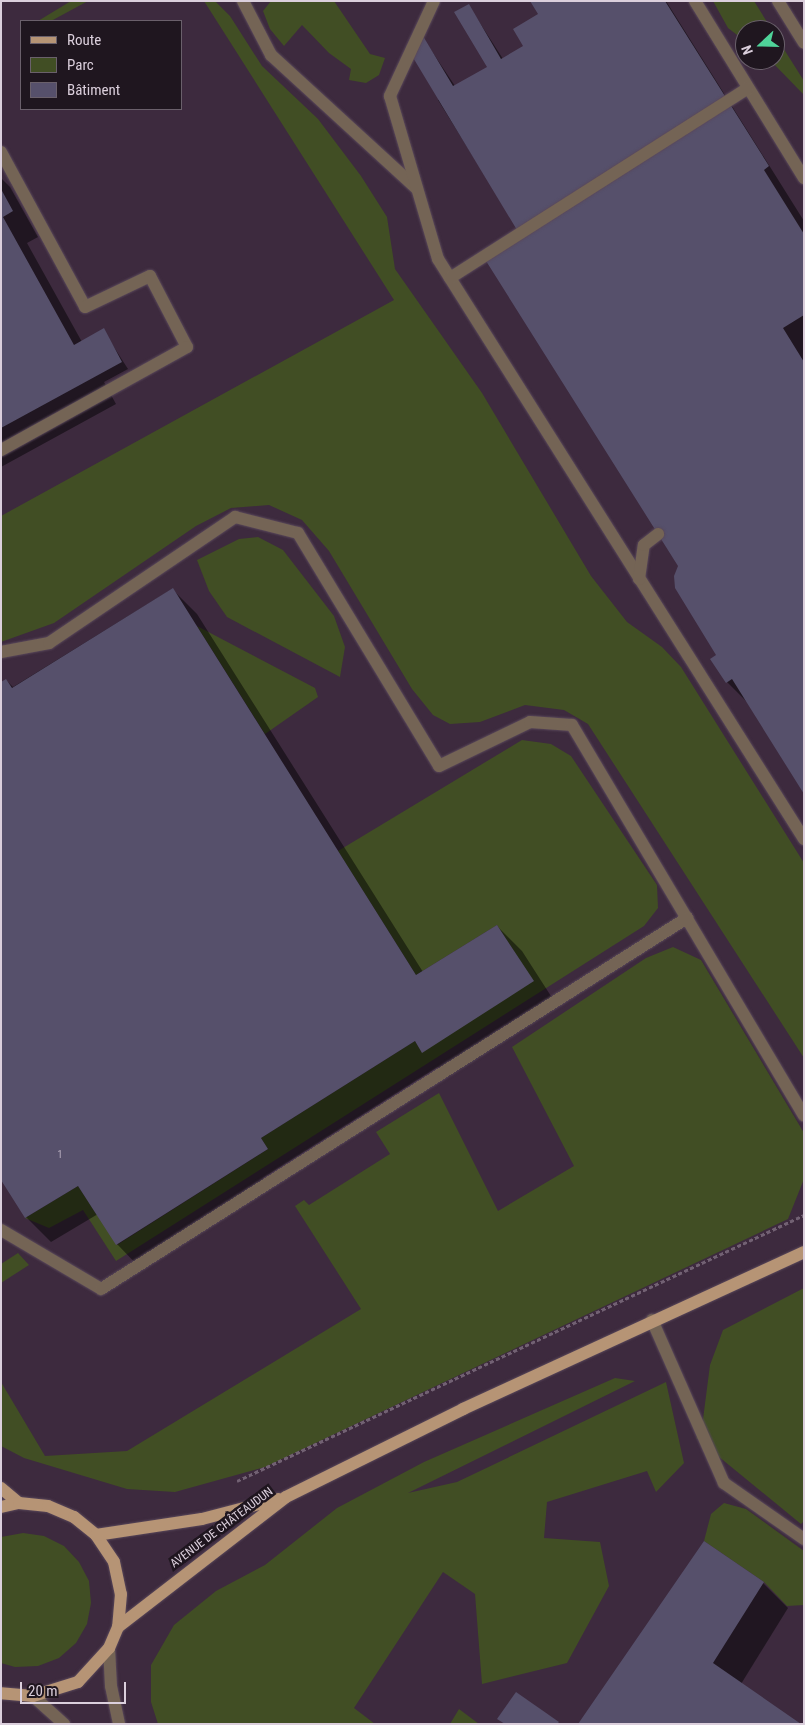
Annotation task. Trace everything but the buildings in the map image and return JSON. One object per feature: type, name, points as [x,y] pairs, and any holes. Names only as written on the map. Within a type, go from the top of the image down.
[{"type":"main road","points":[[286,1497],[463,1409],[652,1320],[804,1252]]},
{"type":"main road","points":[[1,1488],[19,1503]]},
{"type":"main road","name":"AVENUE DE CHÂTEAUDUN","points":[[96,1535],[202,1519],[286,1497]]},
{"type":"main road","name":"AVENUE DE CHÂTEAUDUN","points":[[118,1627],[286,1497]]},
{"type":"main road","points":[[1,1507],[19,1503],[48,1506],[74,1516],[96,1535],[114,1562],[121,1594],[118,1627],[109,1648],[78,1682],[33,1696],[1,1693]]},
{"type":"street","points":[[243,1],[271,55],[417,189]]},
{"type":"street","points":[[434,1],[390,96],[438,259],[804,839]]},
{"type":"street","points":[[695,1],[804,178]]},
{"type":"street","points":[[778,1],[804,43]]},
{"type":"street","points":[[450,278],[748,88]]},
{"type":"street","points":[[1,152],[85,307],[150,276],[187,347],[1,450]]},
{"type":"street","points":[[1,652],[49,643],[235,517],[298,533],[439,766],[530,722],[572,725],[804,1115]]},
{"type":"street","points":[[639,579],[644,545],[658,534]]},
{"type":"street","points":[[1,1230],[101,1289],[687,918]]},
{"type":"street","points":[[652,1320],[724,1483],[804,1539]]},
{"type":"street","points":[[109,1648],[111,1686],[119,1724]]},
{"type":"street","points":[[33,1696],[64,1724]]},
{"type":"path","points":[[232,1484],[804,1215]]},
{"type":"green space","points":[[71,1],[88,1],[53,20],[40,20]]},
{"type":"green space","points":[[204,1],[215,1],[230,16],[262,66],[318,119],[361,176],[387,217],[395,269],[482,393],[591,576],[627,622],[662,647],[681,667],[804,863],[804,1058],[588,724],[564,710],[525,705],[480,722],[450,724],[433,715],[412,689],[329,551],[302,520],[269,505],[231,508],[196,526],[54,623],[1,642],[1,516],[394,300]]},
{"type":"green space","points":[[271,1],[334,1],[370,54],[385,58],[379,75],[366,83],[349,80],[351,69],[329,53],[302,25],[284,46],[270,29],[263,11]]},
{"type":"green space","points":[[713,1],[754,1],[766,20],[735,20],[735,33],[728,28]]},
{"type":"green space","points":[[785,51],[804,81],[804,95],[780,70],[785,70]]},
{"type":"green space","points":[[258,537],[283,550],[334,616],[345,647],[340,677],[227,617],[209,591],[197,560],[239,539]]},
{"type":"green space","points":[[197,626],[315,688],[318,697],[265,734]]},
{"type":"green space","points":[[522,740],[551,744],[571,756],[657,885],[658,908],[644,926],[116,1261],[83,1210],[49,1228],[25,1218],[78,1186],[117,1245],[268,1149],[261,1138],[415,1041],[422,1052],[533,981],[497,925],[416,975],[338,851]]},
{"type":"green space","points":[[673,947],[701,960],[804,1133],[804,1179],[788,1219],[265,1467],[175,1492],[127,1489],[24,1458],[1,1446],[1,1382],[45,1456],[127,1451],[361,1309],[295,1206],[304,1200],[309,1205],[390,1154],[376,1132],[439,1093],[498,1211],[574,1166],[512,1047],[646,958]]},
{"type":"green space","points":[[18,1253],[29,1265],[1,1283],[1,1264]]},
{"type":"green space","points":[[804,1288],[804,1521],[801,1524],[696,1438],[702,1427],[710,1365],[723,1330]]},
{"type":"green space","points":[[615,1378],[635,1381],[408,1493],[457,1482],[666,1382],[684,1463],[656,1492],[647,1471],[547,1502],[544,1538],[600,1542],[609,1586],[567,1663],[482,1684],[475,1594],[443,1572],[354,1708],[375,1724],[158,1724],[151,1702],[151,1665],[174,1625],[216,1591],[265,1565],[337,1508],[424,1462]]},
{"type":"green space","points":[[724,1503],[746,1509],[804,1551],[804,1605],[787,1606],[764,1582],[704,1541],[711,1514]]},
{"type":"green space","points":[[23,1533],[44,1536],[64,1546],[79,1562],[89,1581],[91,1603],[87,1624],[76,1643],[59,1658],[38,1666],[15,1667],[1,1663],[1,1537]]},
{"type":"green space","points":[[459,1709],[479,1724],[450,1724]]}]
